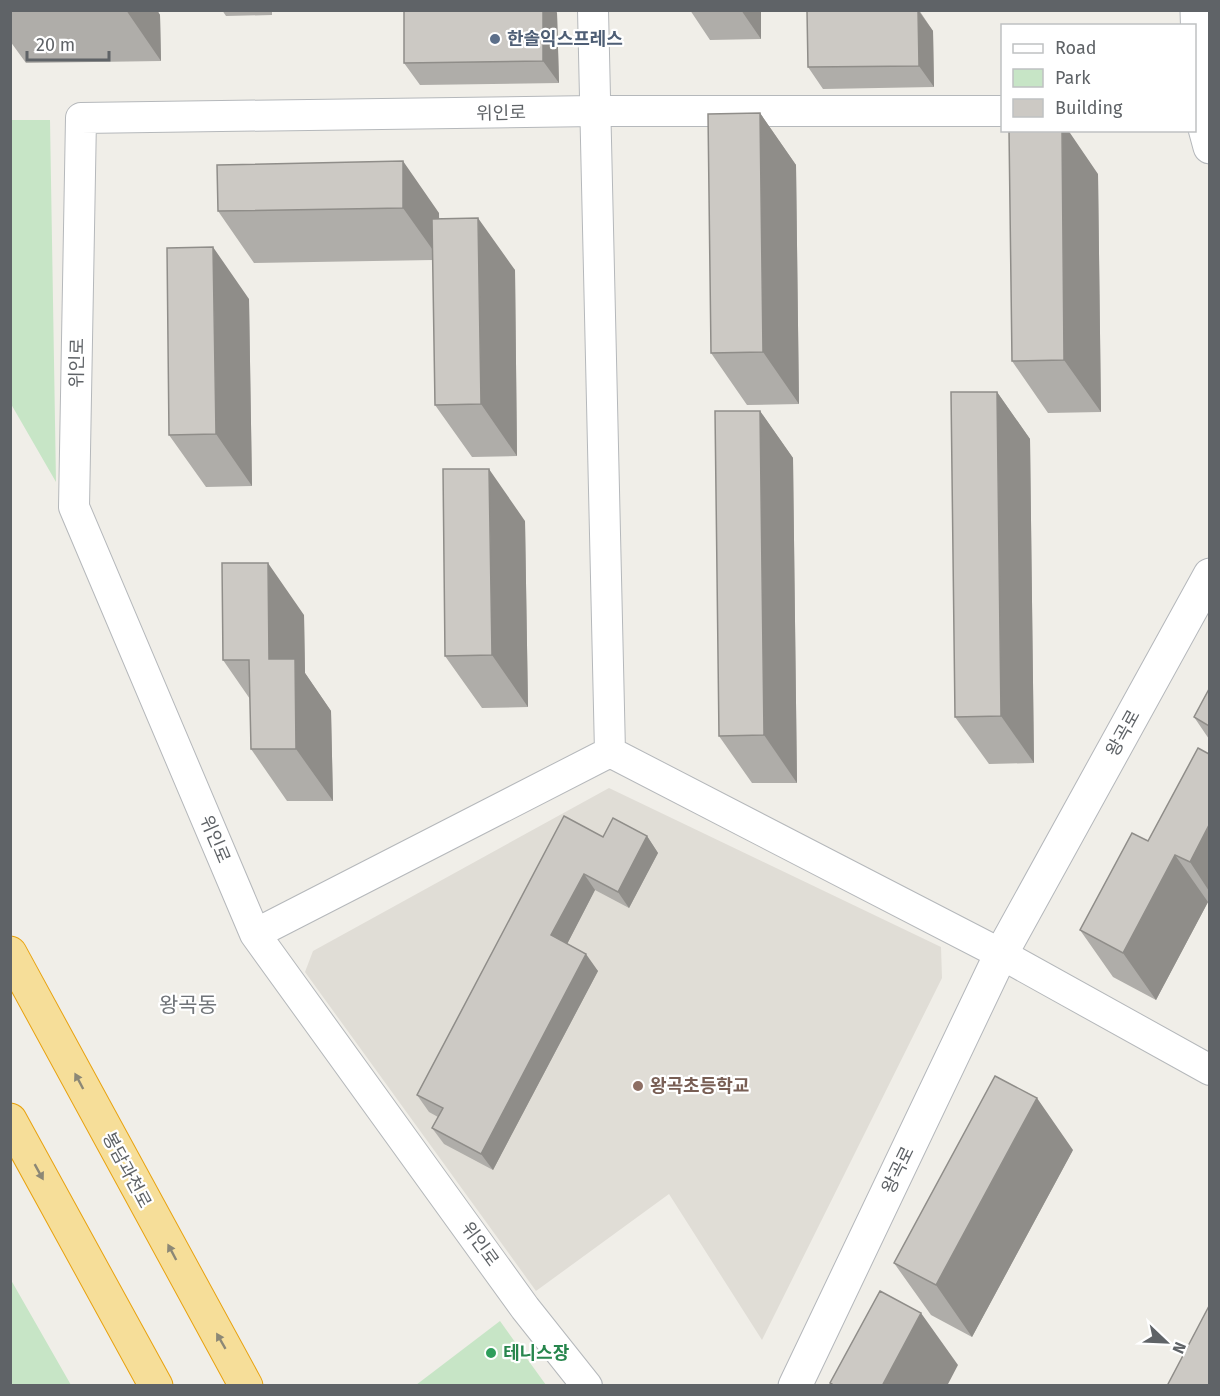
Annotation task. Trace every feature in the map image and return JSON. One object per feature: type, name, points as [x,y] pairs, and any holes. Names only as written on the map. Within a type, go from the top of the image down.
[{"type":"highway","name":"봉담과천로","points":[[10,953],[199,1304],[244,1382]]},
{"type":"highway","points":[[10,1120],[148,1372]]},
{"type":"street","points":[[593,10],[610,752]]},
{"type":"street","points":[[1197,10],[1197,110],[1209,147]]},
{"type":"street","name":"위인로","points":[[587,1386],[525,1308],[255,934],[74,507],[81,118],[595,111],[1001,111]]},
{"type":"street","name":"왕곡로","points":[[795,1386],[1001,954],[1209,575]]},
{"type":"street","points":[[255,934],[610,752]]},
{"type":"street","points":[[610,752],[1001,954],[1209,1070]]},
{"type":"shaded area","name":"왕곡초등학교","points":[[609,788],[941,947],[942,978],[762,1340],[669,1194],[536,1291],[305,972],[313,951]]},
{"type":"green space","points":[[11,120],[50,120],[56,482],[11,404]]},
{"type":"green space","points":[[11,1280],[71,1385],[11,1385]]},
{"type":"green space","name":"테니스장","points":[[500,1321],[546,1385],[416,1385]]},
{"type":"building","points":[[404,10],[543,10],[543,61],[404,63]]},
{"type":"building","points":[[918,10],[919,66],[808,67],[807,11]]},
{"type":"building","points":[[760,113],[763,352],[711,353],[708,114]]},
{"type":"building","points":[[1009,132],[1062,132],[1064,360],[1012,361]]},
{"type":"building","points":[[403,161],[403,208],[218,211],[217,165]]},
{"type":"building","points":[[478,218],[481,404],[435,405],[432,219]]},
{"type":"building","points":[[213,247],[216,434],[169,435],[167,248]]},
{"type":"building","points":[[951,392],[997,392],[1001,716],[955,717]]},
{"type":"building","points":[[715,411],[760,411],[764,735],[719,736]]},
{"type":"building","points":[[443,469],[489,469],[492,655],[445,656]]},
{"type":"building","points":[[222,563],[268,563],[269,659],[295,659],[296,749],[251,749],[249,660],[223,660]]},
{"type":"building","points":[[1209,689],[1209,726],[1194,717]]},
{"type":"building","points":[[1198,748],[1209,754],[1209,825],[1190,862],[1175,855],[1123,953],[1080,930],[1132,833],[1148,841]]},
{"type":"building","points":[[564,816],[603,837],[613,818],[647,836],[618,892],[584,874],[551,935],[586,954],[481,1154],[432,1128],[443,1108],[417,1095]]},
{"type":"building","points":[[995,1076],[1037,1098],[936,1285],[894,1263]]},
{"type":"building","points":[[880,1291],[921,1313],[882,1386],[835,1386],[830,1383]]},
{"type":"building","points":[[1209,1306],[1209,1386],[1167,1386]]},
{"type":"place","name":"한솔익스프레스","points":[[495,39]]},
{"type":"place","name":"왕곡초등학교","points":[[638,1086]]},
{"type":"place","name":"테니스장","points":[[491,1353]]},
{"type":"district","name":"왕곡동","points":[[188,1005]]}]
